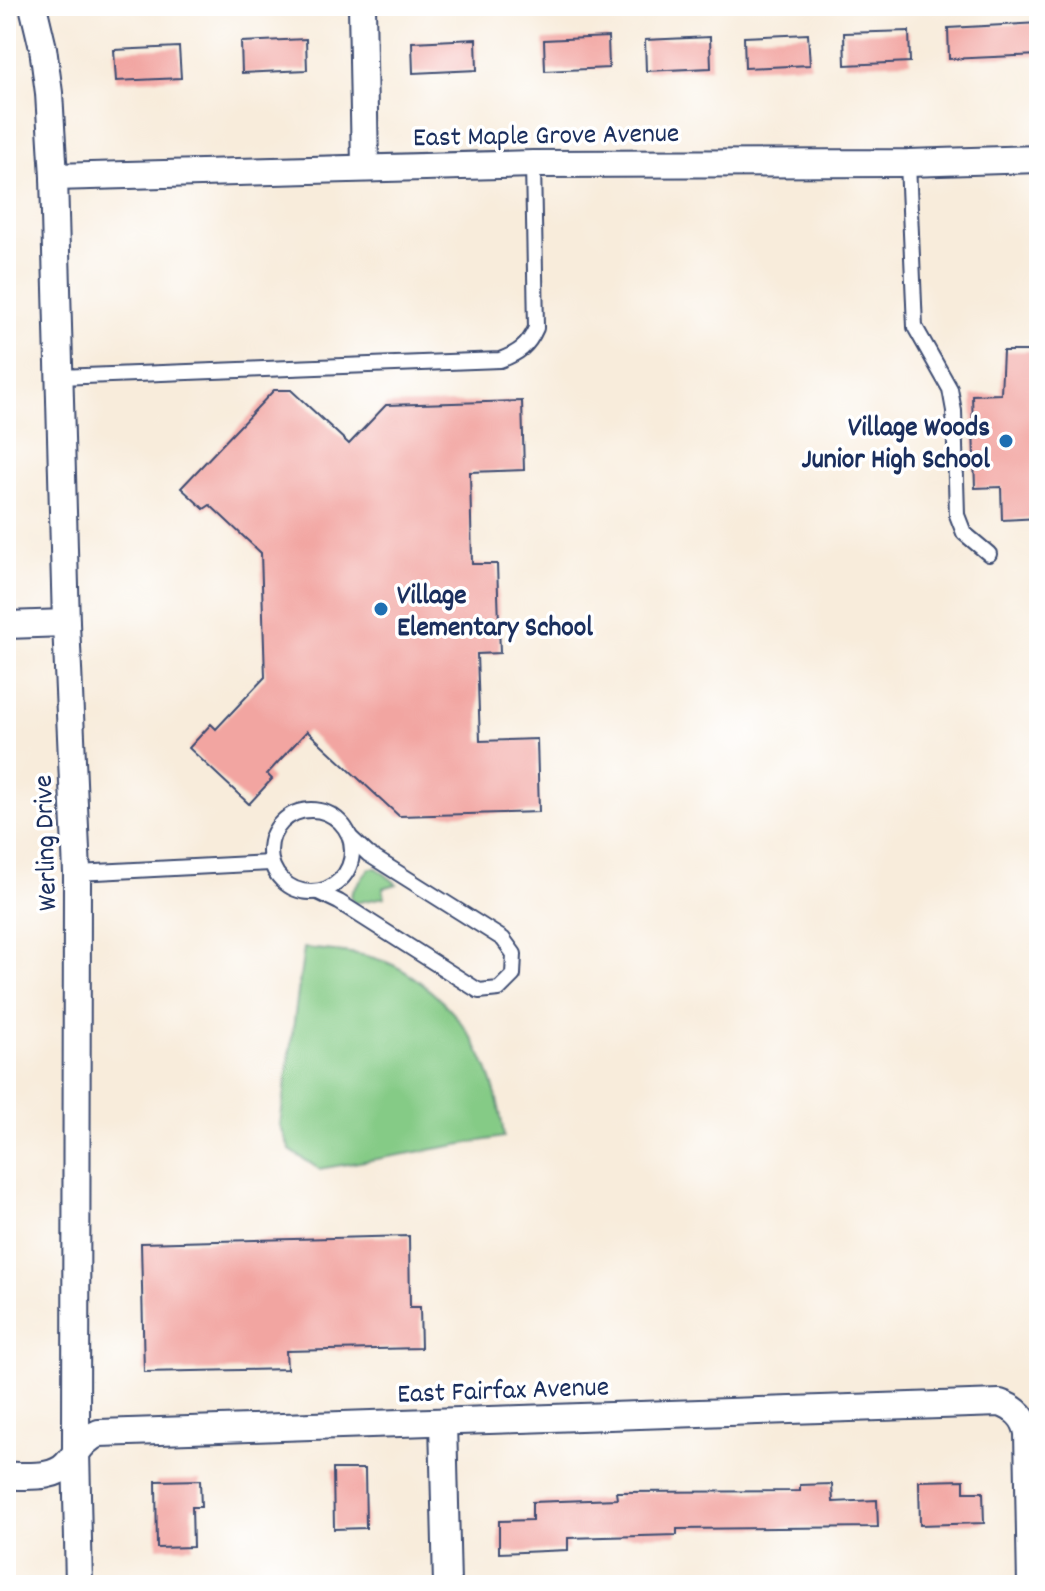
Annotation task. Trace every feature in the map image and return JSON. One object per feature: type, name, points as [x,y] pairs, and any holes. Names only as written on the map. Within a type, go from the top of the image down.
[{"type":"street","name":"Werling Drive","points":[[33,6],[47,78],[54,177],[66,623],[77,873],[76,1450],[79,1585]]},
{"type":"street","points":[[362,6],[365,167]]},
{"type":"street","name":"East Maple Grove Avenue","points":[[54,177],[365,167],[908,163],[1039,159]]},
{"type":"street","points":[[6,625],[66,623]]},
{"type":"street","name":"East Fairfax Avenue","points":[[6,1476],[49,1474],[67,1464],[89,1437],[99,1433],[988,1402],[1010,1406],[1026,1424],[1031,1585]]},
{"type":"street","points":[[443,1422],[447,1585]]},
{"type":"lane","points":[[908,163],[915,327],[950,389],[954,411],[957,515],[964,533],[989,554]]},
{"type":"lane","points":[[59,377],[500,360],[517,354],[529,343],[536,328],[533,164]]},
{"type":"lane","points":[[318,892],[339,902],[479,991],[499,989],[513,975],[514,954],[503,939],[368,854],[333,815],[304,809],[290,814],[272,835],[269,849],[271,863],[278,877],[289,886],[303,892],[318,892],[343,878],[350,867],[353,853],[351,838]]},
{"type":"lane","points":[[77,873],[271,863]]},
{"type":"green space","points":[[370,868],[377,868],[397,884],[383,888],[385,897],[355,903],[351,898],[352,891]]},
{"type":"green space","points":[[304,948],[372,957],[399,968],[433,993],[462,1024],[482,1058],[496,1096],[504,1137],[319,1169],[290,1150],[280,1125]]},
{"type":"building","points":[[1039,23],[1039,55],[949,59],[948,28]]},
{"type":"building","points":[[909,31],[910,62],[845,65],[844,33]]},
{"type":"building","points":[[808,34],[810,65],[745,68],[744,37]]},
{"type":"building","points":[[608,37],[609,68],[545,71],[544,40]]},
{"type":"building","points":[[710,37],[711,68],[646,71],[645,40]]},
{"type":"building","points":[[306,39],[307,70],[242,73],[241,42]]},
{"type":"building","points":[[476,39],[477,70],[413,73],[412,42]]},
{"type":"building","points":[[179,47],[181,78],[116,81],[114,50]]},
{"type":"building","name":"Village Woods Junior High School","points":[[1003,351],[1039,351],[1039,518],[1002,520],[1001,487],[975,488],[972,395],[1001,394]]},
{"type":"building","name":"Village Elementary School","points":[[274,390],[291,390],[349,444],[386,405],[522,401],[524,470],[470,472],[472,564],[497,564],[500,653],[477,654],[480,741],[537,739],[539,812],[399,816],[307,731],[267,774],[272,779],[249,804],[189,748],[211,724],[216,729],[265,677],[261,553],[210,505],[204,509],[181,488]]},
{"type":"building","points":[[409,1236],[410,1307],[420,1307],[421,1348],[286,1351],[287,1369],[144,1372],[141,1243]]},
{"type":"building","points":[[333,1469],[365,1469],[366,1528],[334,1529]]},
{"type":"building","points":[[200,1480],[201,1507],[192,1507],[193,1547],[157,1548],[156,1481]]},
{"type":"building","points":[[964,1480],[964,1492],[983,1492],[984,1523],[920,1525],[919,1481]]},
{"type":"building","points":[[832,1484],[833,1502],[877,1500],[878,1527],[677,1529],[677,1535],[568,1538],[568,1550],[499,1553],[499,1521],[532,1520],[532,1502],[617,1499],[616,1492],[800,1491],[800,1485]]},
{"type":"place","name":"Village Woods Junior High School","points":[[1006,441]]},
{"type":"place","name":"Village Elementary School","points":[[381,609]]}]
